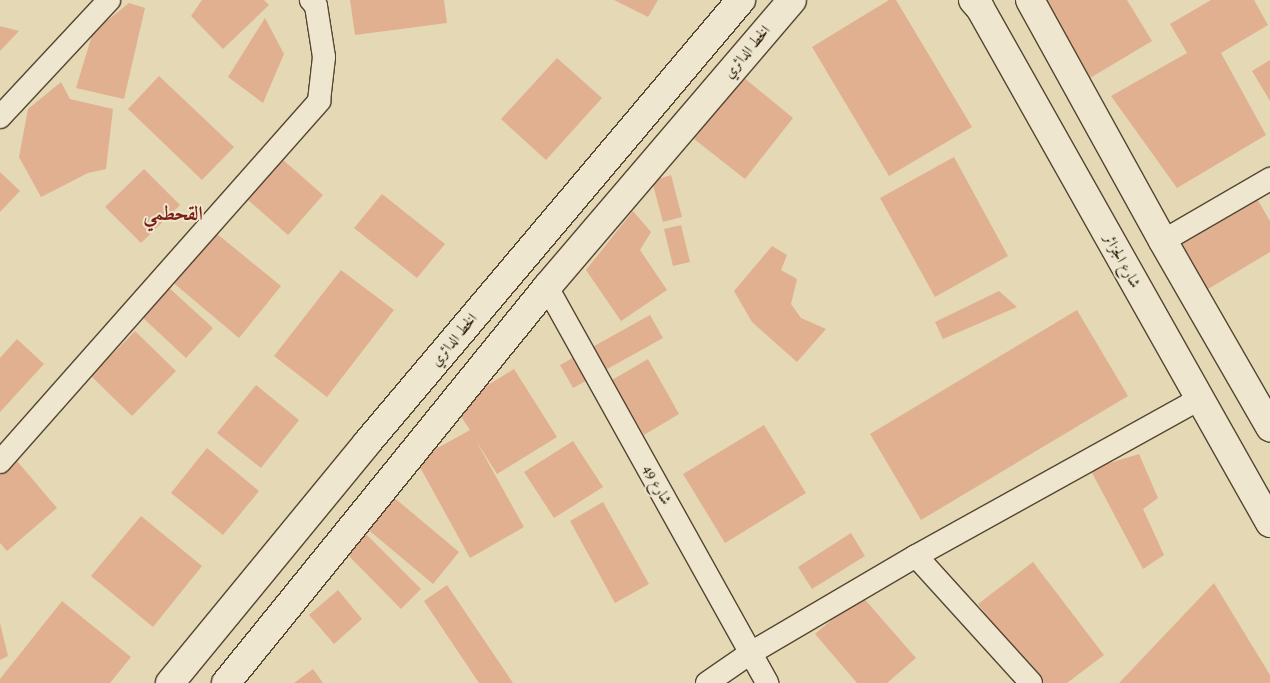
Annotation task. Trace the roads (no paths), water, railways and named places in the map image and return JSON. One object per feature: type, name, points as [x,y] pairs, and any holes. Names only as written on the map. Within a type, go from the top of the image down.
[{"type":"main road","name":"الخط الدائري","points":[[170,683],[367,444],[741,0]]},
{"type":"main road","name":"الخط الدائري","points":[[226,683],[547,287],[792,0]]},
{"type":"main road","name":"شارع الجزائر","points":[[973,0],[980,8],[1270,523]]},
{"type":"main road","points":[[1030,0],[1163,241],[1270,426]]},
{"type":"main road","points":[[367,444],[400,469]]},
{"type":"street","points":[[0,117],[109,0]]},
{"type":"street","points":[[0,462],[319,101],[324,57],[316,6],[311,0]]},
{"type":"street","points":[[1163,241],[1270,179]]},
{"type":"street","name":"شارع 49","points":[[547,287],[749,654],[767,683]]},
{"type":"street","points":[[707,683],[749,654],[916,556],[1199,399]]},
{"type":"street","points":[[916,556],[1032,683]]},
{"type":"district","name":"القحطمي","points":[[173,213]]}]
